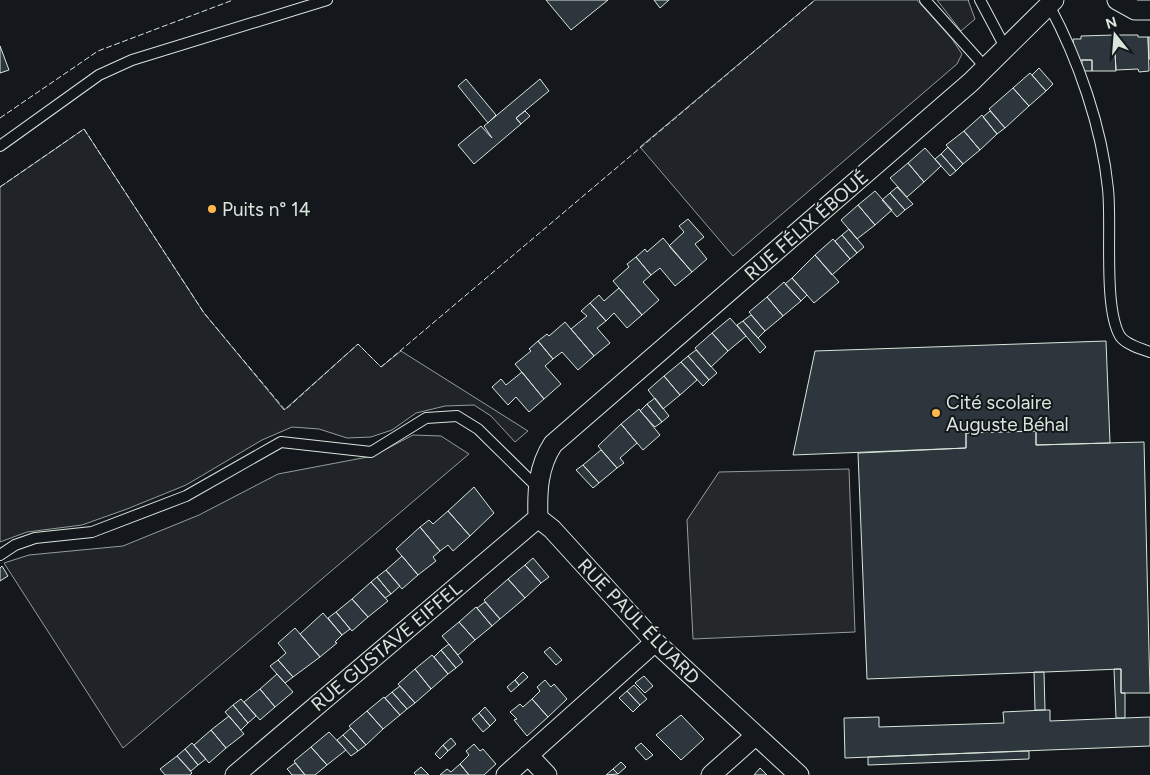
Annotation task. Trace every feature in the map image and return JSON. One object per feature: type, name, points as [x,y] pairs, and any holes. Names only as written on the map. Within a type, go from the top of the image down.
[{"type":"street","points":[[1117,0],[1135,10],[1150,10]]},
{"type":"street","name":"RUE FÉLIX ÉBOUÉ","points":[[538,487],[545,456],[553,444],[986,68],[1051,3]]},
{"type":"street","points":[[538,487],[538,518]]},
{"type":"street","name":"RUE PAUL ÉLUARD","points":[[538,518],[552,530],[655,642],[799,775]]},
{"type":"street","name":"RUE GUSTAVE EIFFEL","points":[[235,775],[538,518]]},
{"type":"street","points":[[506,775],[655,642]]},
{"type":"street","points":[[711,775],[756,736]]},
{"type":"street","points":[[528,755],[547,775]]},
{"type":"lane","points":[[0,146],[99,75],[132,60],[327,0]]},
{"type":"lane","points":[[925,0],[986,68]]},
{"type":"lane","points":[[980,0],[1006,49]]},
{"type":"lane","points":[[1051,3],[1065,34],[1092,109],[1108,188],[1112,312],[1121,337],[1139,348],[1150,352]]},
{"type":"lane","points":[[0,555],[16,544],[35,538],[92,532],[186,496],[281,442],[371,452],[426,418],[457,416],[478,429],[538,487]]},
{"type":"shaded area","points":[[815,0],[917,0],[952,39],[962,54],[957,64],[733,256],[640,147]]},
{"type":"shaded area","points":[[937,0],[968,0],[975,19],[961,31]]},
{"type":"shaded area","points":[[84,129],[204,313],[284,410],[358,344],[381,367],[401,351],[528,431],[515,442],[491,416],[474,405],[445,406],[416,413],[392,430],[371,437],[347,438],[319,429],[292,427],[262,440],[186,485],[127,509],[82,525],[27,532],[0,542],[0,187]]},
{"type":"shaded area","points":[[413,435],[441,436],[469,454],[123,748],[4,563],[29,555],[123,546],[199,515],[278,474],[373,456]]},
{"type":"shaded area","points":[[849,469],[855,632],[693,639],[687,520],[719,472]]},
{"type":"building","points":[[546,0],[608,0],[571,30]]},
{"type":"building","points":[[654,0],[669,0],[660,8]]},
{"type":"building","points":[[1114,35],[1116,71],[1092,71],[1092,60],[1075,60],[1073,39],[1081,39],[1081,36]]},
{"type":"building","points":[[1114,35],[1148,37],[1149,71],[1139,72],[1138,69],[1116,70]]},
{"type":"building","points":[[1148,37],[1150,37],[1150,59],[1149,59]]},
{"type":"building","points":[[0,46],[9,70],[0,73]]},
{"type":"building","points":[[1082,60],[1092,60],[1092,71],[1082,71]]},
{"type":"building","points":[[1039,68],[1053,84],[1046,91],[1032,75]]},
{"type":"building","points":[[1030,73],[1046,91],[1029,106],[1013,88]]},
{"type":"building","points":[[466,79],[496,115],[488,123],[458,86]]},
{"type":"building","points":[[540,79],[549,91],[516,118],[521,124],[474,164],[458,145],[481,126],[492,138],[484,126]]},
{"type":"building","points":[[1013,88],[1029,106],[1005,128],[989,109]]},
{"type":"building","points":[[525,111],[530,116],[521,124],[516,118]]},
{"type":"building","points":[[990,111],[1005,128],[997,134],[983,117]]},
{"type":"building","points":[[982,115],[997,134],[980,150],[964,131]]},
{"type":"building","points":[[964,131],[980,150],[963,164],[946,145]]},
{"type":"building","points":[[948,147],[963,164],[956,171],[941,154]]},
{"type":"building","points":[[925,148],[941,166],[924,182],[908,163]]},
{"type":"building","points":[[941,154],[956,171],[950,176],[935,159]]},
{"type":"building","points":[[908,163],[924,182],[907,197],[890,178]]},
{"type":"building","points":[[897,187],[913,204],[905,210],[890,193]]},
{"type":"building","points":[[875,191],[892,210],[875,225],[858,205]]},
{"type":"building","points":[[890,193],[905,210],[897,217],[882,200]]},
{"type":"building","points":[[858,205],[875,225],[857,239],[841,220]]},
{"type":"building","points":[[688,219],[704,237],[695,244],[707,259],[692,272],[669,246],[684,232],[679,226]]},
{"type":"building","points":[[849,229],[864,247],[857,253],[842,235]]},
{"type":"building","points":[[842,235],[857,253],[850,259],[835,241]]},
{"type":"building","points":[[663,238],[692,272],[675,286],[660,268],[651,275],[636,257],[645,249],[647,252]]},
{"type":"building","points":[[833,239],[850,259],[832,275],[815,255]]},
{"type":"building","points":[[815,255],[839,282],[814,303],[792,278]]},
{"type":"building","points":[[636,257],[651,275],[643,282],[659,300],[642,315],[613,281],[629,267],[627,264]]},
{"type":"building","points":[[792,278],[807,295],[801,301],[785,284]]},
{"type":"building","points":[[784,282],[801,301],[783,316],[767,297]]},
{"type":"building","points":[[619,288],[642,315],[627,328],[614,313],[606,321],[590,303],[599,295],[604,301]]},
{"type":"building","points":[[767,297],[783,316],[765,331],[749,312]]},
{"type":"building","points":[[590,303],[606,321],[597,328],[610,343],[594,356],[571,329],[587,316],[581,311]]},
{"type":"building","points":[[751,315],[765,331],[758,338],[743,321]]},
{"type":"building","points":[[730,318],[746,336],[728,351],[712,333]]},
{"type":"building","points":[[743,321],[766,347],[760,353],[737,325]]},
{"type":"building","points":[[565,322],[594,356],[578,370],[562,352],[553,359],[538,341],[547,334],[549,336]]},
{"type":"building","points":[[712,333],[728,351],[711,367],[695,348]]},
{"type":"building","points":[[538,341],[553,359],[545,366],[561,384],[544,399],[515,364],[531,351],[529,349]]},
{"type":"building","points":[[1106,341],[1110,443],[1036,445],[1036,431],[966,433],[966,448],[793,455],[815,351]]},
{"type":"building","points":[[696,350],[717,373],[709,380],[688,356]]},
{"type":"building","points":[[688,356],[709,380],[703,386],[681,362]]},
{"type":"building","points":[[681,362],[697,380],[680,395],[664,376]]},
{"type":"building","points":[[522,372],[544,399],[529,412],[516,397],[508,405],[492,387],[501,379],[506,385]]},
{"type":"building","points":[[664,376],[680,395],[663,409],[648,390]]},
{"type":"building","points":[[655,398],[669,416],[662,422],[647,404]]},
{"type":"building","points":[[647,404],[662,422],[655,427],[640,411]]},
{"type":"building","points":[[639,409],[660,435],[643,450],[621,424]]},
{"type":"building","points":[[621,424],[637,443],[620,458],[624,463],[617,468],[598,446]]},
{"type":"building","points":[[1036,431],[1036,445],[1144,442],[1150,693],[1121,693],[1121,669],[867,679],[858,453],[966,448],[966,433]]},
{"type":"building","points":[[601,450],[617,468],[599,483],[583,465]]},
{"type":"building","points":[[583,465],[599,483],[593,488],[576,470]]},
{"type":"building","points":[[474,487],[494,513],[470,536],[448,511]]},
{"type":"building","points":[[448,511],[470,536],[453,551],[448,545],[440,551],[420,527],[429,520],[433,524]]},
{"type":"building","points":[[420,527],[440,551],[433,557],[436,561],[418,575],[396,549]]},
{"type":"building","points":[[402,556],[418,575],[402,589],[386,570]]},
{"type":"building","points":[[533,558],[549,577],[541,583],[525,565]]},
{"type":"building","points":[[525,565],[541,583],[525,598],[508,579]]},
{"type":"building","points":[[2,566],[8,576],[0,581],[0,568]]},
{"type":"building","points":[[386,570],[400,586],[391,594],[377,577]]},
{"type":"building","points":[[377,577],[391,594],[385,598],[371,582]]},
{"type":"building","points":[[508,579],[525,598],[500,619],[484,600]]},
{"type":"building","points":[[371,582],[388,601],[368,617],[352,599]]},
{"type":"building","points":[[352,599],[368,617],[352,631],[336,612]]},
{"type":"building","points":[[485,602],[500,619],[492,626],[477,608]]},
{"type":"building","points":[[476,607],[492,626],[475,640],[459,622]]},
{"type":"building","points":[[336,612],[350,629],[342,635],[328,618]]},
{"type":"building","points":[[323,613],[342,635],[335,642],[337,643],[320,657],[300,634]]},
{"type":"building","points":[[459,622],[475,640],[458,655],[442,636]]},
{"type":"building","points":[[295,628],[320,657],[293,677],[278,660],[286,653],[278,643]]},
{"type":"building","points":[[449,644],[463,662],[456,668],[441,650]]},
{"type":"building","points":[[550,647],[562,660],[556,665],[544,652]]},
{"type":"building","points":[[441,650],[456,668],[448,674],[434,657]]},
{"type":"building","points":[[432,655],[448,674],[431,689],[415,669]]},
{"type":"building","points":[[278,660],[293,677],[285,683],[270,666]]},
{"type":"building","points":[[415,669],[431,689],[415,703],[398,684]]},
{"type":"building","points":[[1114,669],[1121,669],[1121,693],[1125,693],[1125,718],[1116,718]]},
{"type":"building","points":[[523,672],[528,677],[519,685],[515,680]]},
{"type":"building","points":[[1034,672],[1044,672],[1045,710],[1035,710]]},
{"type":"building","points":[[277,674],[293,692],[275,707],[260,689]]},
{"type":"building","points":[[644,676],[653,686],[645,693],[635,683]]},
{"type":"building","points":[[515,680],[519,685],[511,692],[507,687]]},
{"type":"building","points":[[545,680],[551,687],[554,684],[567,699],[548,717],[532,699],[540,691],[537,687]]},
{"type":"building","points":[[634,685],[647,699],[640,705],[627,691]]},
{"type":"building","points":[[400,686],[415,703],[407,709],[392,692]]},
{"type":"building","points":[[260,689],[275,707],[260,720],[244,702]]},
{"type":"building","points":[[627,691],[640,705],[633,712],[619,698]]},
{"type":"building","points":[[392,692],[407,709],[400,715],[385,698]]},
{"type":"building","points":[[384,697],[400,715],[383,729],[367,711]]},
{"type":"building","points":[[241,699],[256,716],[248,723],[233,705]]},
{"type":"building","points":[[532,699],[548,717],[527,736],[514,720],[517,719],[510,712],[520,704],[523,707]]},
{"type":"building","points":[[233,705],[248,723],[241,730],[225,712]]},
{"type":"building","points":[[485,707],[496,720],[490,726],[479,713]]},
{"type":"building","points":[[1050,710],[1050,721],[1150,717],[1150,746],[845,758],[844,718],[879,717],[879,727],[1004,723],[1003,712]]},
{"type":"building","points":[[367,711],[383,729],[366,745],[349,726]]},
{"type":"building","points":[[479,713],[490,726],[483,732],[472,719]]},
{"type":"building","points":[[681,715],[704,739],[681,760],[656,735]]},
{"type":"building","points":[[229,716],[244,734],[226,748],[211,730]]},
{"type":"building","points":[[351,728],[366,745],[358,751],[343,735]]},
{"type":"building","points":[[211,730],[226,748],[209,763],[194,745]]},
{"type":"building","points":[[329,732],[346,750],[327,765],[311,747]]},
{"type":"building","points":[[343,735],[358,751],[351,756],[337,740]]},
{"type":"building","points":[[451,738],[456,744],[448,751],[443,745]]},
{"type":"building","points":[[192,743],[206,759],[198,765],[185,749]]},
{"type":"building","points":[[641,743],[653,755],[646,760],[635,748]]},
{"type":"building","points":[[474,744],[480,751],[483,749],[496,764],[484,775],[469,775],[460,764],[469,755],[466,751]]},
{"type":"building","points":[[443,745],[448,751],[440,759],[435,754]]},
{"type":"building","points":[[311,747],[327,765],[315,775],[305,775],[294,761]]},
{"type":"building","points":[[185,749],[198,765],[191,771],[177,756]]},
{"type":"building","points":[[1029,751],[1029,759],[868,765],[868,757]]},
{"type":"building","points":[[177,756],[192,773],[190,775],[165,775],[160,769]]},
{"type":"building","points":[[621,762],[626,767],[618,774],[613,769]]},
{"type":"building","points":[[295,763],[305,775],[292,775],[287,769]]},
{"type":"building","points":[[460,764],[469,775],[440,775],[447,769],[451,772]]},
{"type":"building","points":[[421,767],[429,775],[416,775],[414,773]]},
{"type":"building","points":[[760,768],[767,775],[754,775]]},
{"type":"building","points":[[613,769],[618,774],[606,775]]},
{"type":"fence","points":[[0,118],[98,51],[233,0]]},
{"type":"fence","points":[[0,187],[84,129],[204,313],[285,410],[358,344],[381,367],[815,0]]},
{"type":"place","name":"Puits n° 14","points":[[212,209]]},
{"type":"place","name":"Cité scolaire Auguste Béhal","points":[[936,413]]}]
